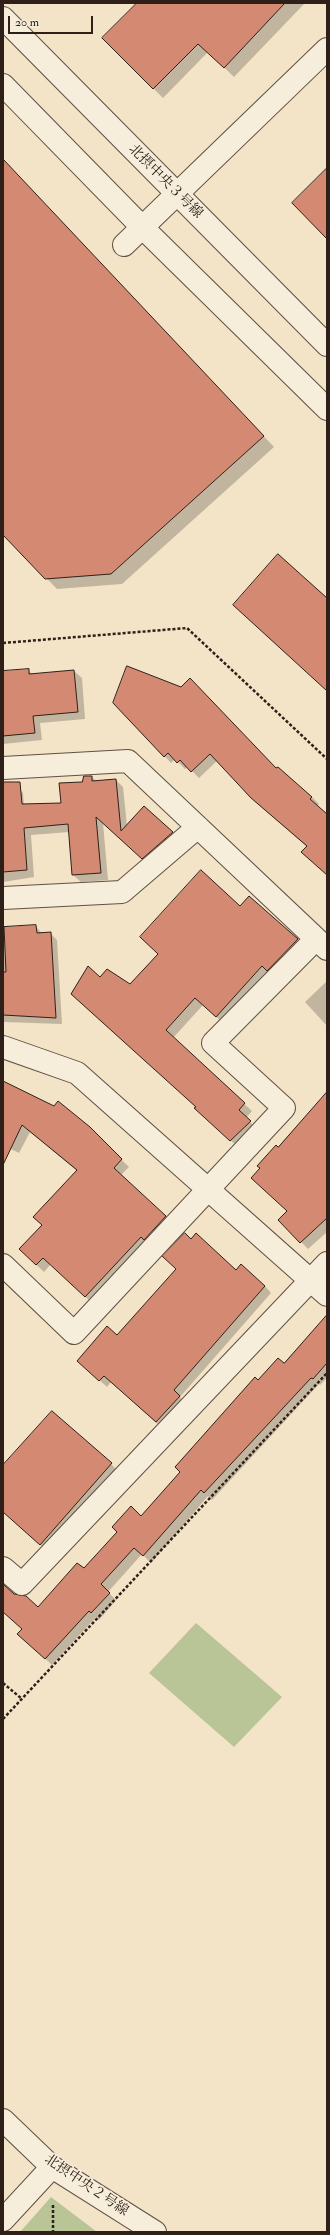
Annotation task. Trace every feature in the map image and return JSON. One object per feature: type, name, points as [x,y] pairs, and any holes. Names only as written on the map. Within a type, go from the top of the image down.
[{"type":"street","name":"北摂中央３号線","points":[[3,18],[327,345]]},
{"type":"street","points":[[124,245],[327,49]]},
{"type":"street","points":[[3,85],[142,227],[327,409]]},
{"type":"street","points":[[3,768],[128,761],[321,944],[213,1043],[284,1108],[210,1190],[74,1333],[3,1265]]},
{"type":"street","points":[[3,898],[122,892],[198,827]]},
{"type":"street","points":[[3,1046],[77,1073],[327,1295]]},
{"type":"street","points":[[3,1568],[22,1584],[327,1262]]},
{"type":"street","name":"北摂中央２号線","points":[[3,2120],[52,2167],[155,2232]]},
{"type":"street","points":[[3,2220],[52,2167]]},
{"type":"path","points":[[3,643],[187,628],[327,759]]},
{"type":"path","points":[[3,1719],[327,1373]]},
{"type":"path","points":[[3,1683],[22,1699]]},
{"type":"green space","points":[[196,1623],[282,1697],[234,1747],[149,1673]]},
{"type":"green space","points":[[51,2197],[97,2232],[20,2232]]},
{"type":"building","points":[[137,3],[285,3],[224,68],[198,44],[153,89],[102,38]]},
{"type":"building","points":[[3,159],[264,436],[111,574],[45,579],[3,535]]},
{"type":"building","points":[[327,168],[327,239],[292,203]]},
{"type":"building","points":[[278,554],[327,598],[327,691],[233,605]]},
{"type":"building","points":[[127,666],[181,687],[190,678],[276,768],[278,767],[312,797],[310,799],[327,814],[327,875],[301,852],[307,846],[251,798],[210,754],[191,772],[180,760],[177,763],[168,753],[164,757],[113,703]]},
{"type":"building","points":[[29,669],[29,674],[74,670],[78,712],[33,716],[35,733],[3,736],[3,671]]},
{"type":"building","points":[[84,776],[92,776],[92,781],[116,779],[121,831],[144,806],[173,832],[142,859],[96,817],[101,873],[72,875],[68,824],[24,828],[27,870],[3,872],[3,782],[20,782],[22,804],[61,803],[59,783],[82,782]]},
{"type":"building","points":[[201,870],[240,906],[249,896],[298,939],[267,971],[262,966],[216,1017],[195,998],[166,1030],[245,1103],[239,1110],[251,1121],[230,1141],[194,1108],[196,1107],[71,994],[88,966],[100,977],[107,969],[130,984],[158,954],[140,937]]},
{"type":"building","points":[[36,925],[37,933],[51,932],[56,1018],[3,1015],[3,972],[6,972],[4,927]]},
{"type":"building","points":[[3,1081],[54,1106],[58,1101],[90,1127],[122,1159],[114,1168],[166,1216],[144,1240],[141,1237],[85,1297],[43,1258],[36,1265],[19,1249],[42,1225],[33,1217],[77,1170],[22,1125],[3,1165]]},
{"type":"building","points":[[327,1092],[327,1218],[300,1243],[278,1220],[287,1211],[251,1178],[260,1168],[257,1166],[276,1145],[278,1147]]},
{"type":"building","points":[[185,1233],[191,1239],[196,1233],[236,1270],[241,1264],[265,1286],[174,1390],[180,1396],[156,1422],[104,1376],[99,1381],[77,1361],[107,1326],[117,1335],[176,1269],[162,1256]]},
{"type":"building","points":[[327,1315],[327,1363],[313,1379],[311,1378],[204,1493],[201,1490],[143,1556],[134,1548],[101,1584],[110,1593],[91,1613],[89,1611],[45,1659],[17,1634],[22,1629],[3,1612],[3,1584],[14,1594],[26,1596],[38,1607],[77,1563],[84,1568],[117,1532],[112,1527],[131,1506],[141,1516],[180,1472],[175,1467],[255,1377],[258,1380],[278,1358],[284,1363]]},
{"type":"building","points":[[52,1411],[112,1463],[40,1545],[3,1512],[3,1465]]}]
